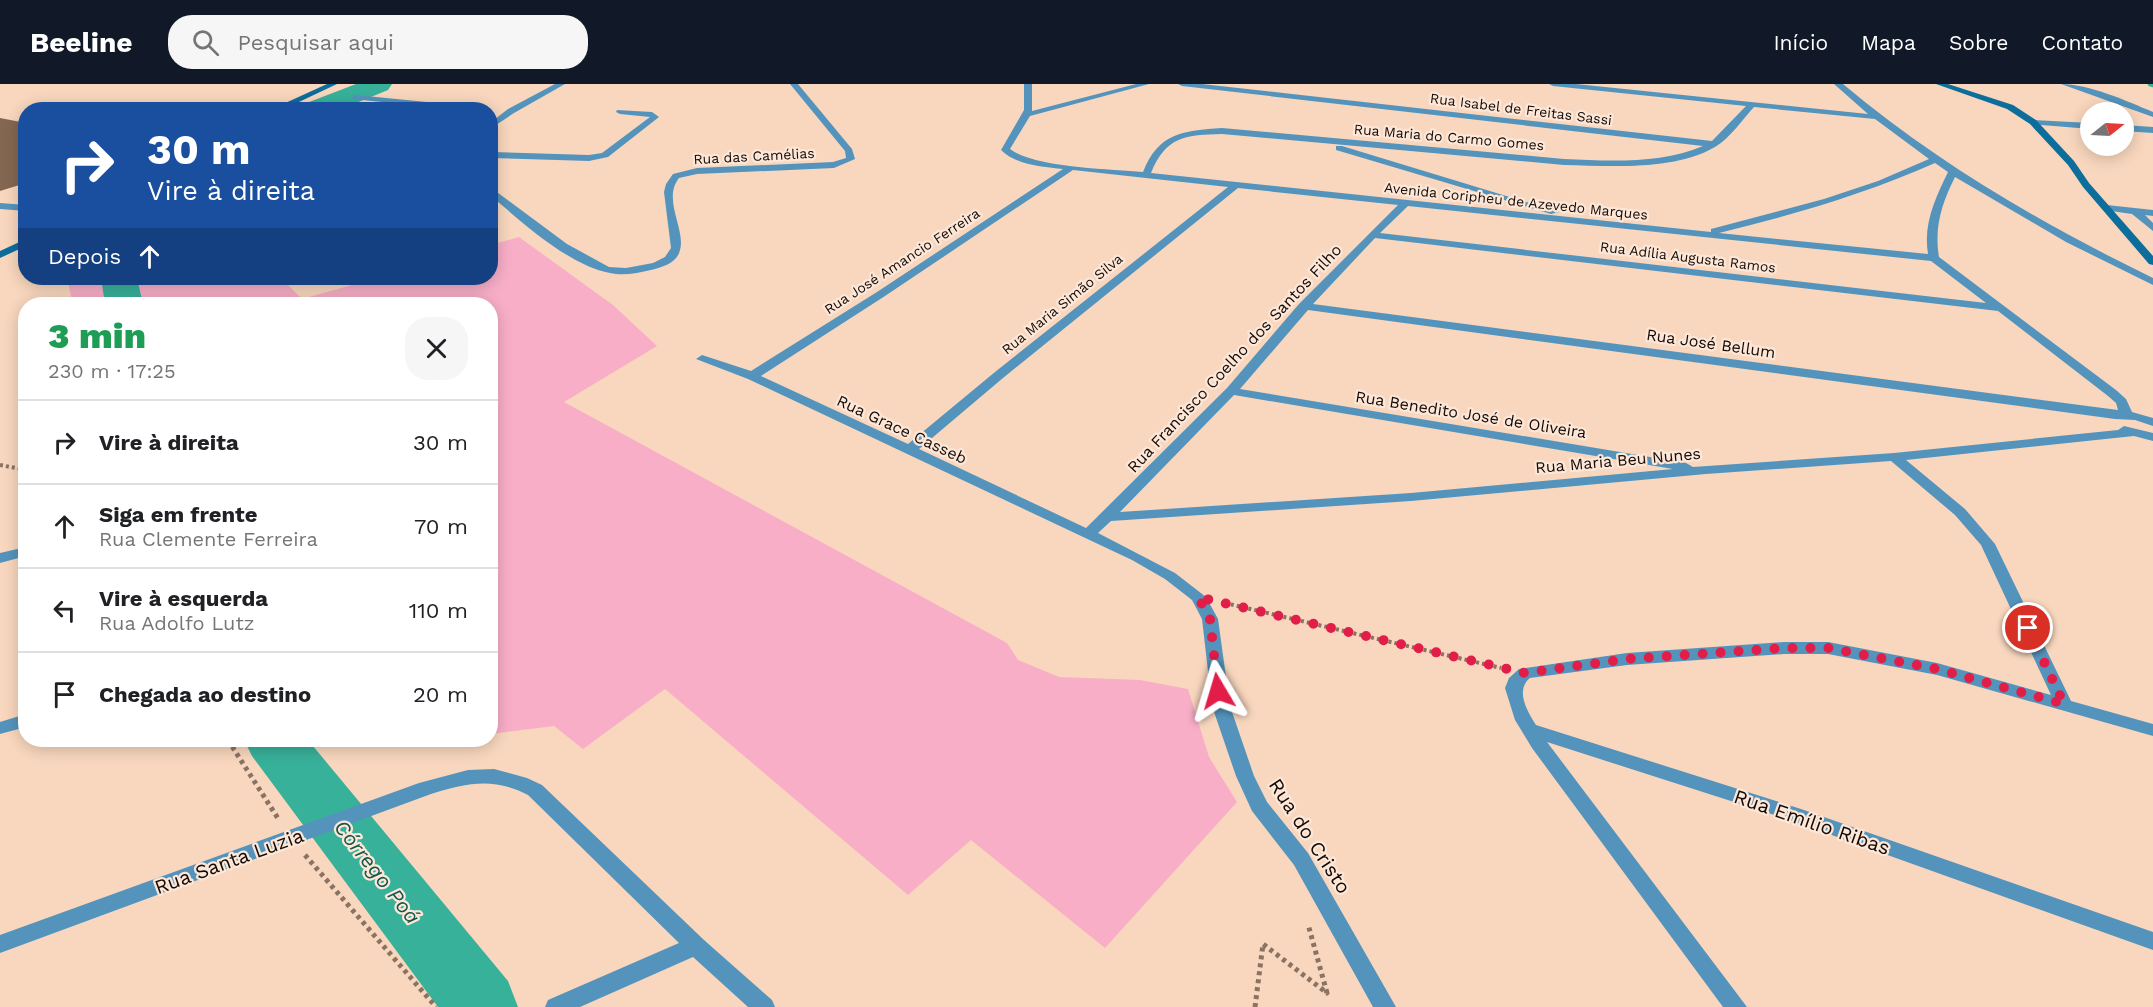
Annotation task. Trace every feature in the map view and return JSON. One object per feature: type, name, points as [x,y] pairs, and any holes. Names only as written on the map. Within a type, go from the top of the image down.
[{"type":"street","points":[[292,102],[333,84]]},
{"type":"street","points":[[498,121],[511,111],[561,84]]},
{"type":"street","name":"Rua das Camélias","points":[[498,196],[548,234],[596,266],[607,270],[627,271],[662,264],[669,261],[676,248],[670,218],[669,187],[679,175],[697,171],[834,165],[851,159],[849,151],[794,84]]},
{"type":"street","points":[[1028,84],[1031,104],[1029,114],[1146,84]]},
{"type":"street","name":"Rua Isabel de Freitas Sassi","points":[[1182,84],[1714,144]]},
{"type":"street","points":[[1553,84],[1875,117]]},
{"type":"street","points":[[1838,84],[1875,117],[1935,160],[2075,244],[2153,282]]},
{"type":"street","points":[[1940,84],[2010,107],[2033,122],[2071,163],[2153,262]]},
{"type":"street","points":[[2065,84],[2153,115]]},
{"type":"street","points":[[356,97],[408,102]]},
{"type":"street","points":[[370,102],[377,99]]},
{"type":"street","name":"Rua Maria do Carmo Gomes","points":[[1146,175],[1151,160],[1162,144],[1190,134],[1222,130],[1594,163],[1666,160],[1687,156],[1714,144],[1752,105]]},
{"type":"street","points":[[498,110],[511,111]]},
{"type":"street","points":[[498,155],[599,157],[656,116],[620,112]]},
{"type":"street","name":"Avenida Coripheu de Azevedo Marques","points":[[1029,114],[1006,143],[1006,153],[1027,161],[1069,169],[1146,175],[1934,258]]},
{"type":"street","points":[[2033,122],[2080,125]]},
{"type":"street","points":[[2134,129],[2153,130]]},
{"type":"street","points":[[1302,137],[1589,223]]},
{"type":"street","points":[[1703,234],[1840,198],[1892,180],[1935,160]]},
{"type":"street","name":"Rua José Amancio Ferreira","points":[[752,376],[881,294],[1069,169]]},
{"type":"street","points":[[1953,171],[1937,202],[1929,237],[1934,258],[2112,393],[2122,402],[2121,415],[2111,420],[2132,433]]},
{"type":"street","name":"Rua Maria Simão Silva","points":[[910,450],[999,375],[1236,185]]},
{"type":"street","name":"Rua Francisco Coelho dos Santos Filho","points":[[1087,535],[1231,391],[1303,306],[1405,203]]},
{"type":"street","points":[[0,206],[18,207]]},
{"type":"street","points":[[2107,208],[2153,213]]},
{"type":"street","points":[[2135,211],[2153,228]]},
{"type":"street","name":"Rua Adília Augusta Ramos","points":[[1372,235],[2001,308]]},
{"type":"street","points":[[0,255],[18,246]]},
{"type":"street","name":"Rua José Bellum","points":[[1303,306],[2121,415],[2153,422]]},
{"type":"street","name":"Rua Grace Casseb","points":[[702,359],[752,376],[1087,535]]},
{"type":"street","name":"Rua Benedito José de Oliveira","points":[[1231,391],[1706,470]]},
{"type":"street","name":"Rua Maria Beu Nunes","points":[[1107,517],[1423,496],[1706,470],[1894,457],[2132,433],[2153,436]]},
{"type":"street","points":[[1894,457],[1960,512],[1988,544],[2064,704]]},
{"type":"street","points":[[1087,535],[1162,572],[1198,597]]},
{"type":"street","points":[[0,558],[18,553]]},
{"type":"street","name":"Rua do Cristo","points":[[1198,597],[1210,619],[1221,706],[1245,776],[1259,806],[1301,859],[1326,899],[1385,1007]]},
{"type":"street","points":[[1736,1007],[1642,884],[1531,730],[1513,693],[1513,685],[1525,673],[1627,659],[1785,648],[1828,648],[1937,669],[2153,730]]},
{"type":"street","points":[[0,728],[18,722]]},
{"type":"street","name":"Rua Emílio Ribas","points":[[1531,730],[1794,814],[2153,941]]},
{"type":"street","name":"Rua Santa Luzia","points":[[0,944],[426,788],[464,777],[492,775],[516,779],[535,790],[696,946],[764,1007]]},
{"type":"street","points":[[556,1007],[696,946]]},
{"type":"path","points":[[0,465],[18,469]]},
{"type":"path","points":[[1198,597],[1525,673]]},
{"type":"path","points":[[233,747],[297,836],[436,1007]]},
{"type":"path","points":[[1255,1007],[1263,944],[1327,993],[1303,904],[1326,899]]},
{"type":"shaded area","points":[[519,237],[613,305],[657,346],[564,402],[1007,643],[1018,660],[1059,677],[1140,680],[1188,689],[1209,757],[1237,802],[1105,948],[971,840],[908,895],[665,689],[583,749],[554,726],[498,733],[498,297],[309,297],[352,285],[498,285],[498,243]]},
{"type":"shaded area","points":[[69,285],[288,285],[300,297],[71,297]]},
{"type":"building","points":[[0,118],[18,121],[18,185],[0,191]]},
{"type":"waterway","name":"Córrego Poá","points":[[334,102],[379,84]]},
{"type":"waterway","name":"Córrego Poá","points":[[120,285],[123,297]]},
{"type":"waterway","name":"Córrego Poá","points":[[279,747],[481,1005]]},
{"type":"route","points":[[1218,691],[1210,619],[1198,597],[1525,673],[1627,659],[1785,648],[1828,648],[1937,669],[2064,704],[2028,628]]}]
